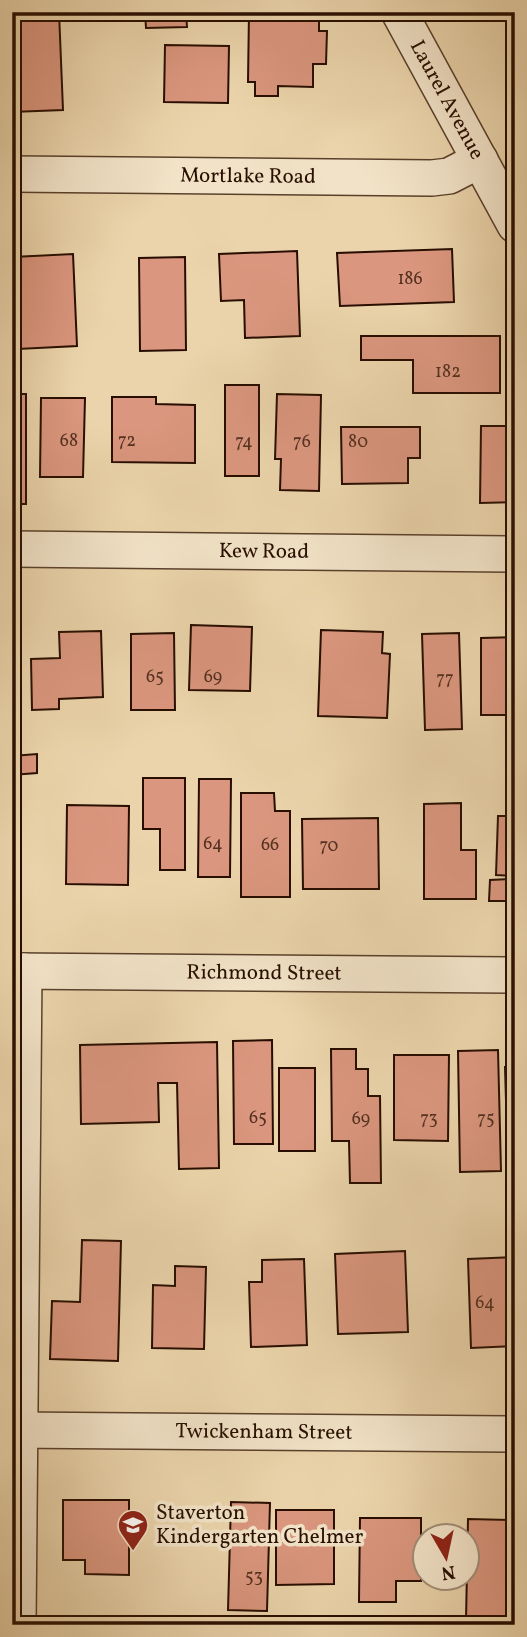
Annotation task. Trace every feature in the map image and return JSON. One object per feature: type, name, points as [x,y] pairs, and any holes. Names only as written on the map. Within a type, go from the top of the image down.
[{"type":"street","name":"Laurel Avenue","points":[[400,12],[515,225]]},
{"type":"street","name":"Mortlake Road","points":[[12,174],[432,178],[449,176],[480,160]]},
{"type":"street","name":"Kew Road","points":[[12,550],[515,554]]},
{"type":"street","name":"Richmond Street","points":[[18,971],[515,975]]},
{"type":"street","points":[[18,971],[18,1625]]},
{"type":"street","name":"Twickenham Street","points":[[16,1430],[515,1434]]},
{"type":"building","points":[[12,12],[59,12],[63,110],[12,112]]},
{"type":"building","points":[[145,12],[186,12],[187,27],[146,28]]},
{"type":"building","points":[[249,12],[275,12],[275,20],[319,20],[319,31],[327,31],[326,64],[313,64],[313,87],[278,86],[278,96],[255,96],[255,82],[248,82]]},
{"type":"building","points":[[515,12],[515,18],[467,14]]},
{"type":"building","points":[[165,45],[229,46],[228,103],[164,102]]},
{"type":"building","points":[[452,249],[454,302],[340,306],[337,253]]},
{"type":"building","points":[[297,251],[300,336],[245,338],[244,300],[221,301],[219,254]]},
{"type":"building","points":[[73,254],[77,346],[18,349],[13,257]]},
{"type":"building","points":[[185,257],[186,350],[140,351],[139,258]]},
{"type":"building","points":[[361,336],[500,336],[500,393],[413,393],[413,360],[361,360]]},
{"type":"building","points":[[225,385],[259,385],[259,476],[225,476]]},
{"type":"building","points":[[12,394],[26,394],[26,504],[12,504]]},
{"type":"building","points":[[277,394],[321,395],[319,491],[280,490],[281,459],[275,459]]},
{"type":"building","points":[[112,397],[156,397],[156,404],[195,405],[195,463],[112,462]]},
{"type":"building","points":[[41,398],[85,398],[83,477],[40,477]]},
{"type":"building","points":[[481,426],[515,426],[515,502],[480,503]]},
{"type":"building","points":[[341,427],[420,427],[420,458],[408,458],[408,483],[342,484]]},
{"type":"building","points":[[191,625],[252,627],[250,691],[189,690]]},
{"type":"building","points":[[321,630],[383,632],[382,653],[390,654],[387,718],[318,716]]},
{"type":"building","points":[[101,631],[103,697],[59,699],[59,709],[32,710],[31,659],[60,658],[59,632]]},
{"type":"building","points":[[174,633],[175,710],[131,710],[131,634]]},
{"type":"building","points":[[459,633],[462,729],[425,730],[422,634]]},
{"type":"building","points":[[515,637],[515,715],[481,715],[481,638]]},
{"type":"building","points":[[37,754],[37,773],[12,775],[12,756]]},
{"type":"building","points":[[143,778],[185,778],[185,870],[160,870],[160,829],[143,829]]},
{"type":"building","points":[[199,779],[231,779],[230,877],[198,877]]},
{"type":"building","points":[[241,793],[274,793],[275,811],[290,811],[290,897],[241,897]]},
{"type":"building","points":[[461,803],[461,850],[476,850],[476,899],[424,899],[424,804]]},
{"type":"building","points":[[67,805],[129,806],[128,885],[66,884]]},
{"type":"building","points":[[498,816],[515,816],[515,876],[496,875]]},
{"type":"building","points":[[378,818],[379,889],[303,889],[302,819]]},
{"type":"building","points":[[511,879],[512,901],[489,901],[490,880]]},
{"type":"building","points":[[272,1040],[273,1144],[234,1144],[233,1041]]},
{"type":"building","points":[[217,1042],[219,1168],[179,1169],[177,1083],[158,1083],[159,1122],[81,1124],[80,1045]]},
{"type":"building","points":[[331,1049],[356,1049],[356,1069],[368,1069],[368,1096],[380,1096],[381,1183],[350,1183],[349,1141],[332,1141]]},
{"type":"building","points":[[498,1050],[501,1171],[460,1172],[458,1051]]},
{"type":"building","points":[[394,1055],[449,1055],[448,1141],[394,1140]]},
{"type":"building","points":[[505,1067],[515,1067],[515,1168],[508,1168]]},
{"type":"building","points":[[279,1068],[315,1068],[315,1151],[279,1151]]},
{"type":"building","points":[[82,1240],[121,1241],[118,1361],[50,1359],[52,1301],[80,1302]]},
{"type":"building","points":[[405,1251],[408,1332],[338,1334],[335,1254]]},
{"type":"building","points":[[515,1257],[515,1346],[471,1348],[468,1259]]},
{"type":"building","points":[[304,1259],[307,1345],[251,1347],[249,1282],[262,1282],[262,1260]]},
{"type":"building","points":[[175,1266],[206,1267],[204,1349],[152,1348],[153,1285],[175,1286]]},
{"type":"building","points":[[63,1500],[129,1500],[129,1575],[85,1574],[85,1560],[63,1560]]},
{"type":"building","points":[[231,1502],[270,1503],[267,1611],[228,1610]]},
{"type":"building","points":[[276,1510],[334,1510],[334,1584],[276,1585]]},
{"type":"building","points":[[360,1518],[421,1518],[421,1522],[412,1522],[412,1581],[396,1581],[396,1602],[359,1602]]},
{"type":"building","points":[[468,1519],[515,1520],[515,1625],[486,1625],[486,1621],[466,1620],[467,1592],[482,1592],[482,1522],[468,1522]]},
{"type":"place","name":"Staverton Kindergarten Chelmer","points":[[133,1552]]}]
